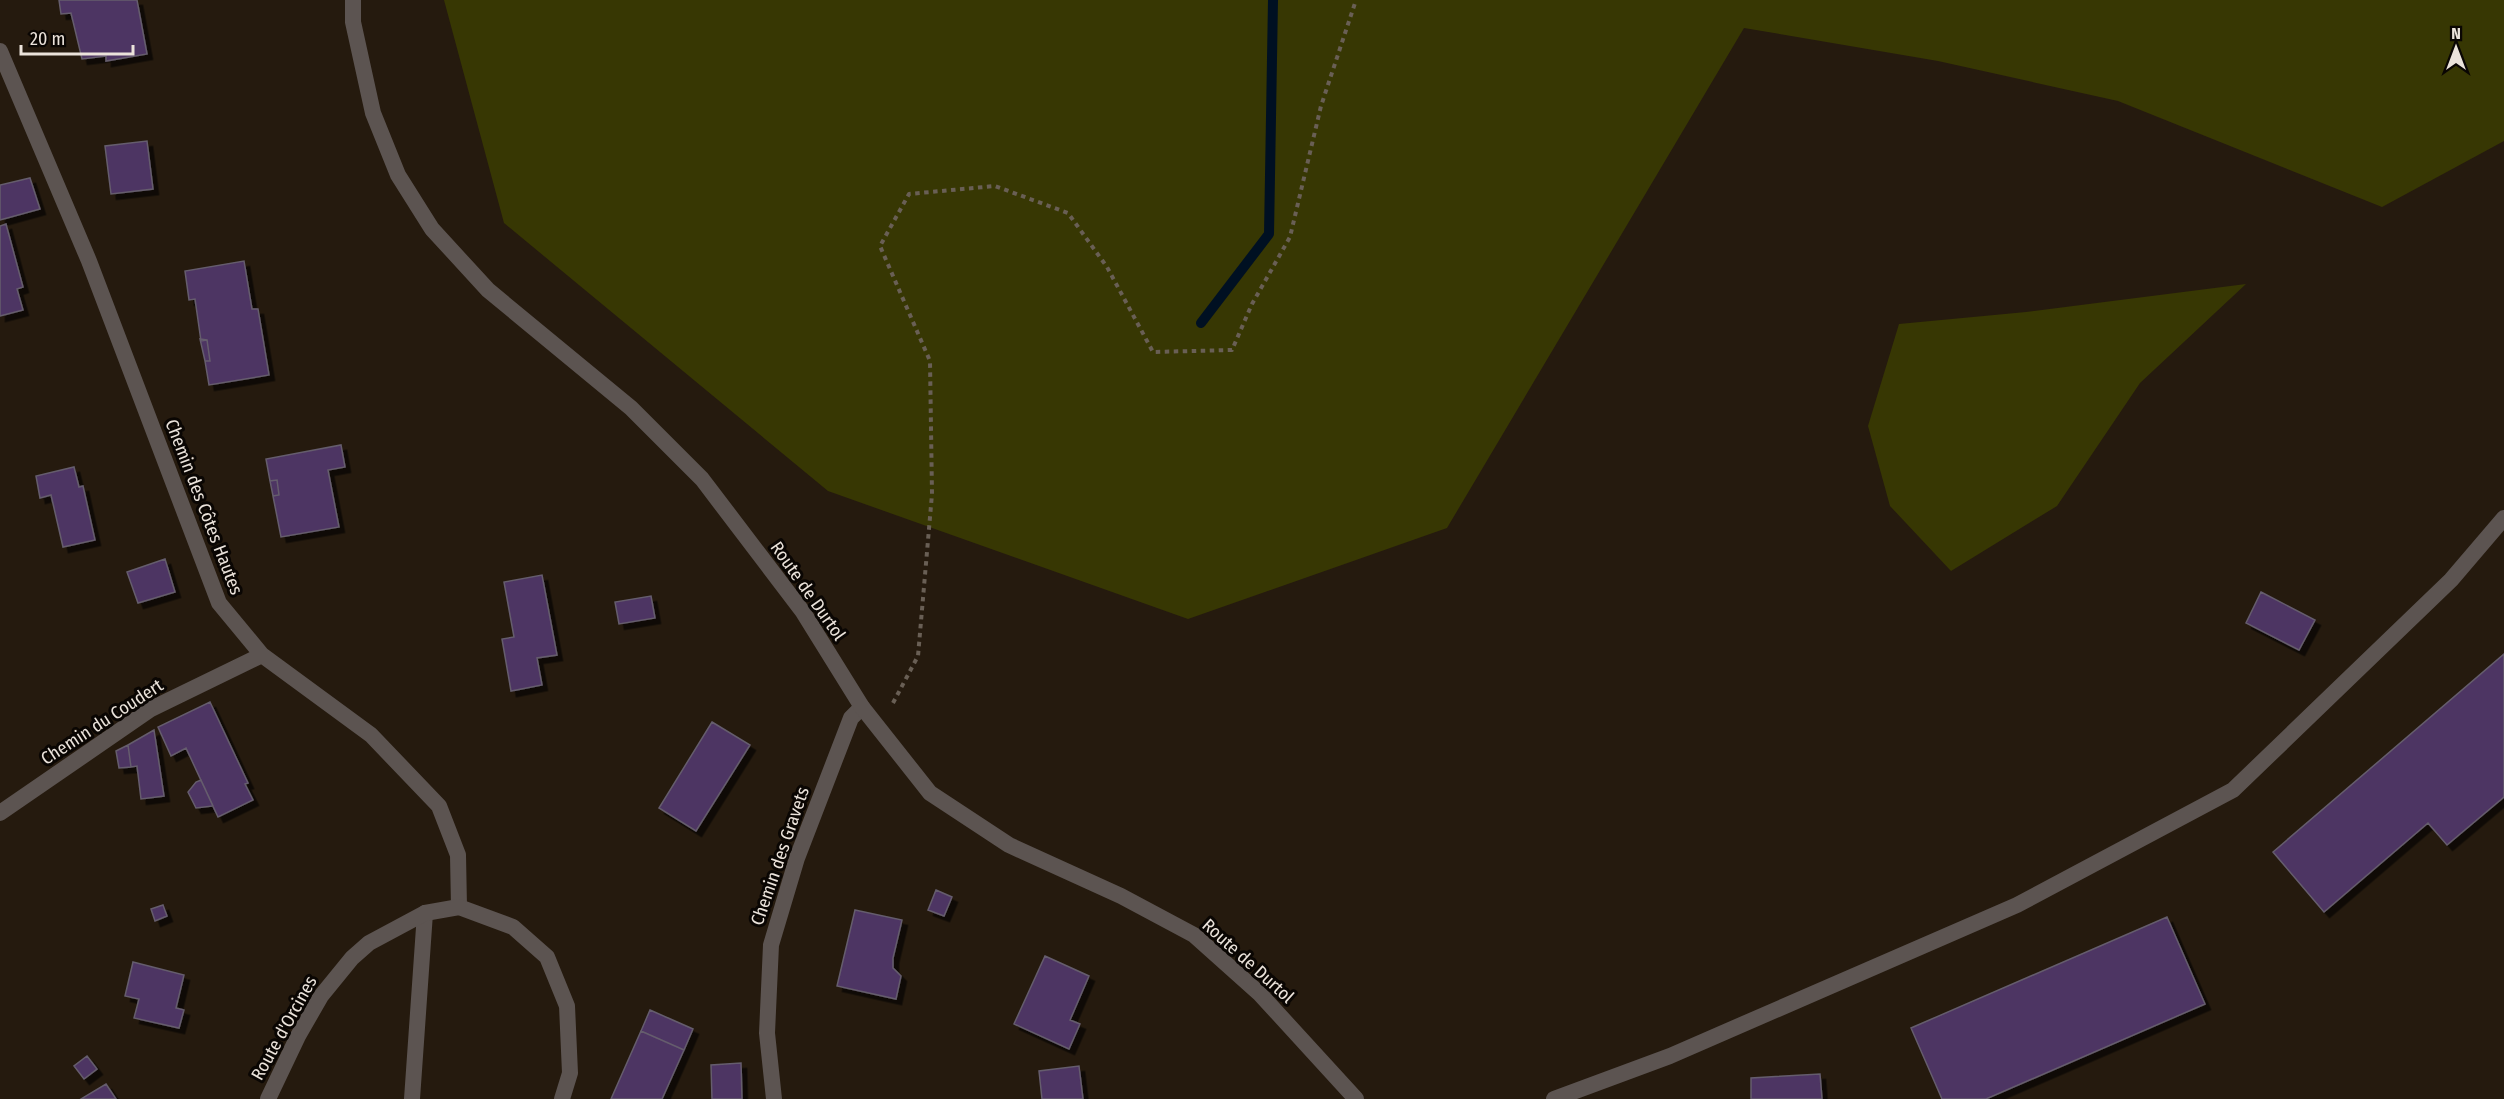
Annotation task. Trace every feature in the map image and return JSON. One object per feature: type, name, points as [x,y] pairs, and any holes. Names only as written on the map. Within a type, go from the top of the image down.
[{"type":"street","name":"Route de Durtol","points":[[353,0],[353,22],[373,113],[398,175],[432,229],[488,290],[631,408],[702,479],[803,612],[878,730],[930,793],[1009,845],[1121,896],[1194,935],[1260,994],[1356,1099]]},
{"type":"street","name":"Chemin des Côtes Hautes","points":[[0,51],[89,261],[219,603],[262,655],[371,735],[439,807],[458,855],[459,907]]},
{"type":"street","points":[[1554,1099],[1670,1056],[2018,905],[2233,790],[2451,580],[2504,518]]},
{"type":"street","name":"Chemin du Coudert","points":[[0,813],[152,709],[262,655]]},
{"type":"street","name":"Chemin des Gravets","points":[[774,1099],[768,1033],[771,945],[797,858],[851,718],[862,706]]},
{"type":"street","points":[[459,907],[513,927],[547,957],[567,1006],[570,1073],[562,1099]]},
{"type":"street","name":"Route d'Orcines","points":[[268,1099],[309,1016],[335,976],[369,943],[425,913],[459,907]]},
{"type":"street","points":[[412,1099],[425,913]]},
{"type":"path","points":[[878,730],[918,656],[932,494],[930,361],[880,246],[909,194],[995,186],[1068,213],[1107,267],[1153,352],[1232,350],[1252,304],[1290,237],[1321,106],[1356,0]]},
{"type":"shaded area","points":[[444,0],[2504,0],[2504,141],[2382,207],[2118,101],[1938,61],[1744,28],[1447,528],[1188,619],[828,491],[504,223]]},
{"type":"shaded area","points":[[2246,284],[2140,383],[2057,506],[1951,571],[1890,506],[1868,426],[1899,324],[2026,312]]},
{"type":"building","points":[[59,0],[137,0],[147,54],[106,61],[106,56],[82,59],[71,13],[61,14]]},
{"type":"building","points":[[147,141],[153,189],[111,194],[105,146]]},
{"type":"building","points":[[30,178],[40,209],[0,220],[0,185]]},
{"type":"building","points":[[6,224],[23,287],[17,289],[23,310],[0,316],[0,226]]},
{"type":"building","points":[[244,261],[252,309],[258,309],[269,375],[209,385],[205,361],[210,361],[207,340],[201,341],[195,299],[189,300],[185,271]]},
{"type":"building","points":[[200,339],[207,340],[210,361],[205,361]]},
{"type":"building","points":[[341,445],[345,467],[328,470],[339,527],[281,537],[273,496],[279,495],[277,480],[270,481],[266,459]]},
{"type":"building","points":[[74,467],[79,487],[83,486],[95,540],[63,547],[51,495],[40,498],[36,476]]},
{"type":"building","points":[[277,480],[279,495],[273,496],[270,481]]},
{"type":"building","points":[[165,559],[175,592],[138,603],[127,572]]},
{"type":"building","points":[[542,575],[557,655],[537,658],[542,685],[511,691],[502,639],[514,637],[504,582]]},
{"type":"building","points":[[2261,592],[2315,620],[2299,650],[2246,623]]},
{"type":"building","points":[[651,596],[655,618],[619,624],[615,602]]},
{"type":"building","points":[[2504,654],[2504,797],[2447,845],[2428,823],[2324,912],[2273,852]]},
{"type":"building","points":[[210,702],[248,783],[245,784],[253,800],[218,817],[186,748],[171,756],[158,727]]},
{"type":"building","points":[[712,722],[750,745],[696,831],[659,808]]},
{"type":"building","points":[[154,730],[164,796],[141,799],[137,766],[131,767],[128,745]]},
{"type":"building","points":[[128,745],[131,767],[119,768],[116,751]]},
{"type":"building","points":[[201,780],[213,806],[196,808],[188,792],[196,782]]},
{"type":"building","points":[[936,890],[952,897],[944,916],[928,910]]},
{"type":"building","points":[[163,905],[167,916],[155,921],[151,909]]},
{"type":"building","points":[[855,910],[902,920],[893,958],[893,968],[901,976],[896,999],[837,986]]},
{"type":"building","points":[[2167,917],[2205,1004],[1986,1099],[1942,1099],[1911,1028]]},
{"type":"building","points":[[1045,956],[1089,976],[1070,1020],[1080,1024],[1069,1049],[1014,1024]]},
{"type":"building","points":[[133,962],[184,975],[176,1008],[184,1010],[179,1028],[134,1018],[139,999],[125,996]]},
{"type":"building","points":[[650,1010],[693,1029],[684,1050],[641,1031]]},
{"type":"building","points":[[641,1031],[684,1050],[662,1099],[611,1099]]},
{"type":"building","points":[[87,1056],[97,1069],[84,1079],[74,1066]]},
{"type":"building","points":[[741,1063],[742,1099],[712,1099],[711,1065]]},
{"type":"building","points":[[1079,1066],[1083,1099],[1042,1099],[1039,1071]]},
{"type":"building","points":[[1820,1074],[1822,1099],[1751,1099],[1751,1078]]},
{"type":"building","points":[[106,1084],[116,1099],[81,1099]]},
{"type":"waterway","points":[[1201,323],[1269,234],[1273,0]]}]
